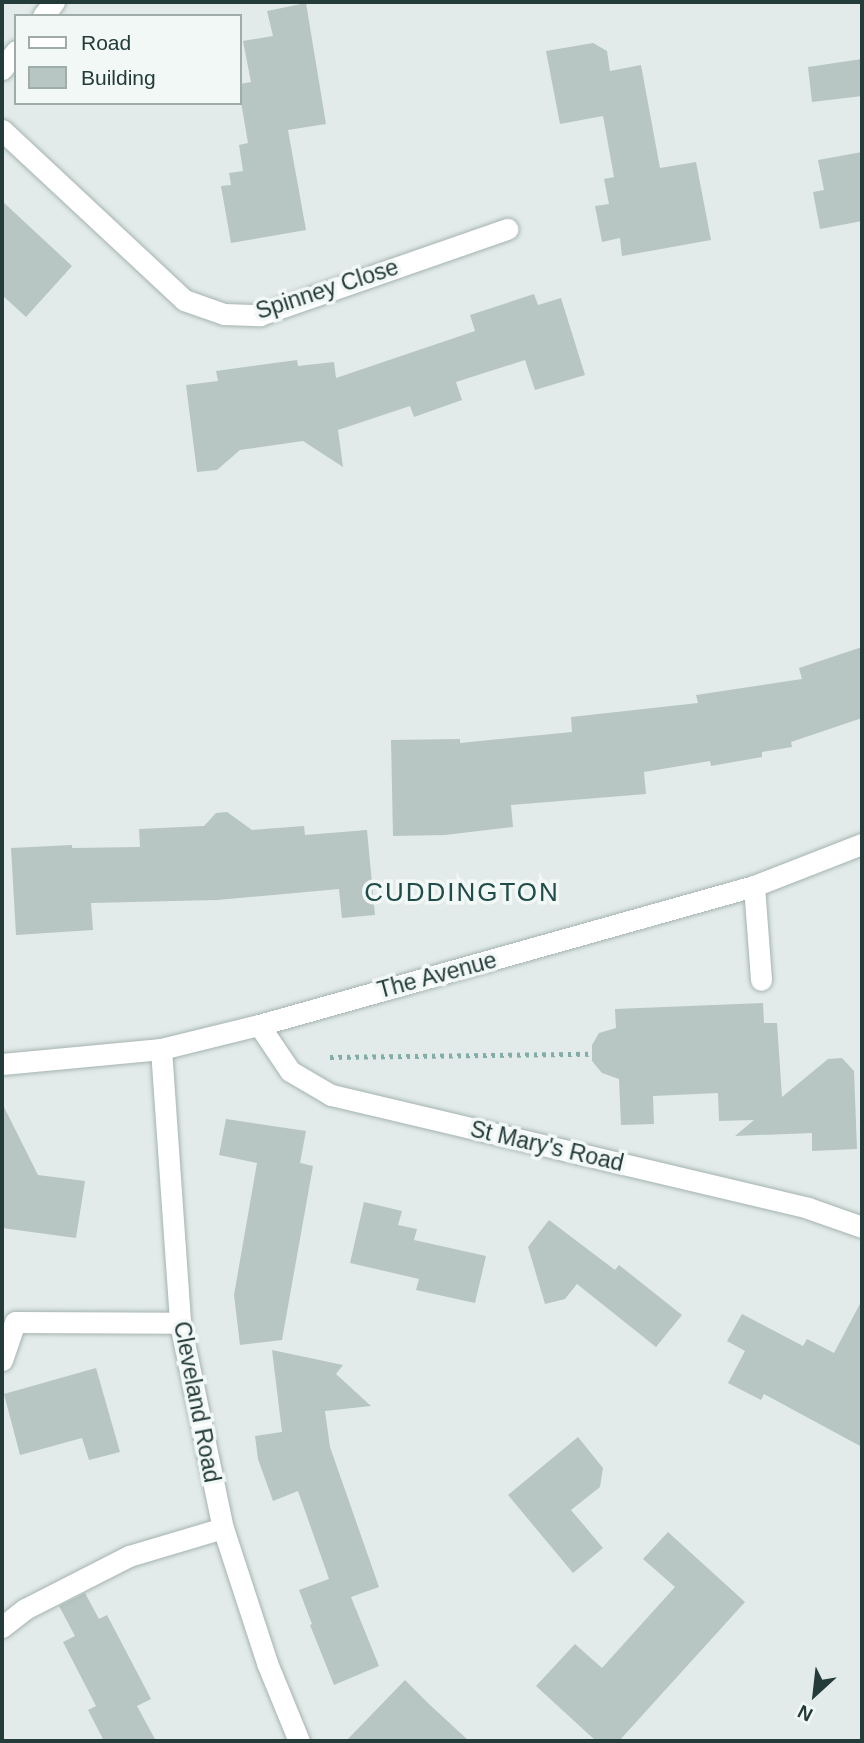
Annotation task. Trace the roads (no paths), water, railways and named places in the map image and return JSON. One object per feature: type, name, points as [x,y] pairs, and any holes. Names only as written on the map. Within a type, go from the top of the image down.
[{"type":"street","points":[[2,69],[14,54]]},
{"type":"street","name":"Spinney Close","points":[[2,130],[184,300],[225,314],[260,314],[506,229]]},
{"type":"street","name":"The Avenue","points":[[2,1064],[161,1049],[259,1025],[754,886],[862,844]]},
{"type":"street","points":[[754,886],[761,980]]},
{"type":"street","name":"St Mary's Road","points":[[259,1025],[290,1071],[331,1095],[808,1208],[862,1227]]},
{"type":"street","name":"Cleveland Road","points":[[161,1049],[180,1323],[223,1528],[267,1663],[299,1741]]},
{"type":"street","points":[[2,1360],[9,1316],[180,1323]]},
{"type":"street","points":[[2,1627],[25,1609],[129,1556],[223,1528]]},
{"type":"district","name":"CUDDINGTON","points":[[462,893]]}]
